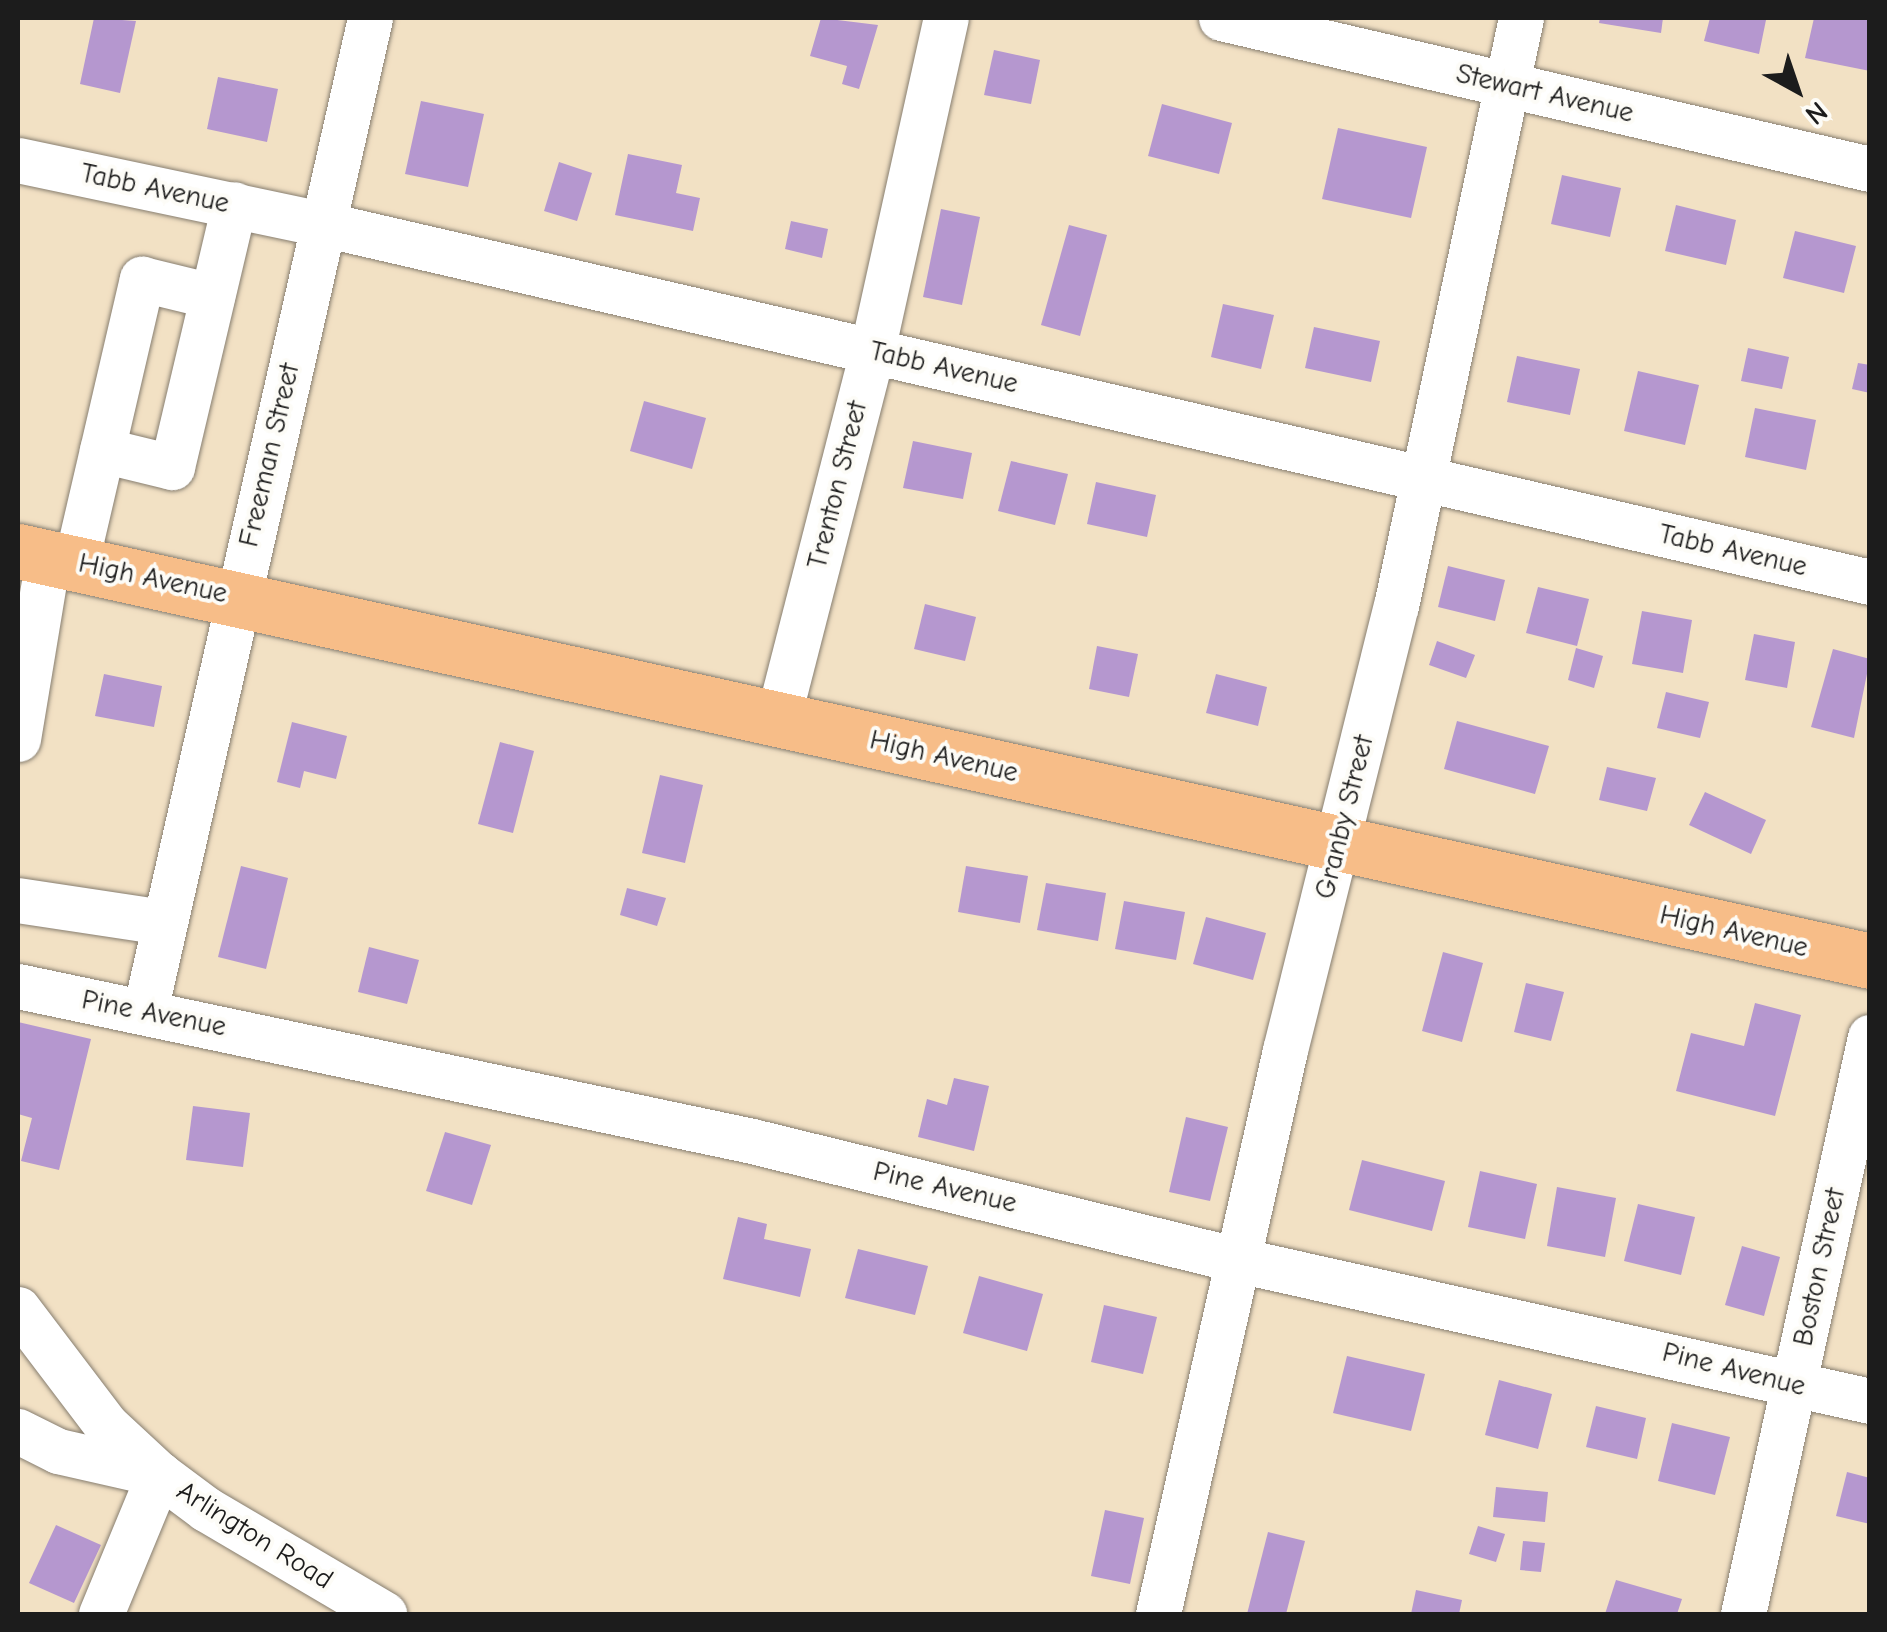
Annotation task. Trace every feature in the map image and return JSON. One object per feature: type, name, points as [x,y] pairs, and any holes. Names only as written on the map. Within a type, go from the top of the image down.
[{"type":"main road","name":"High Avenue","points":[[47,556],[1870,962]]},
{"type":"street","name":"Freeman Street","points":[[144,1011],[370,18]]},
{"type":"street","name":"Trenton Street","points":[[778,718],[872,351],[946,18]]},
{"type":"street","name":"Stewart Avenue","points":[[1221,18],[1870,169]]},
{"type":"street","name":"Granby Street","points":[[1158,1614],[1339,842],[1521,18]]},
{"type":"street","name":"Tabb Avenue","points":[[18,160],[323,224],[1870,582]]},
{"type":"street","points":[[102,450],[172,466],[234,204]]},
{"type":"street","points":[[18,739],[47,556],[102,450],[142,279],[212,296]]},
{"type":"street","points":[[18,900],[164,922]]},
{"type":"street","name":"Pine Avenue","points":[[18,986],[752,1142],[1238,1260],[1870,1402]]},
{"type":"street","name":"Boston Street","points":[[1743,1614],[1870,1037]]},
{"type":"street","name":"Arlington Road","points":[[18,1309],[106,1425],[159,1474],[206,1509],[384,1614]]},
{"type":"street","points":[[18,1431],[58,1451],[159,1474],[100,1614]]},
{"type":"building","points":[[94,18],[136,21],[120,93],[80,84]]},
{"type":"building","points":[[821,18],[878,25],[859,89],[842,84],[847,66],[810,56]]},
{"type":"building","points":[[1600,18],[1663,18],[1661,33],[1599,23]]},
{"type":"building","points":[[1710,18],[1766,20],[1759,54],[1704,41]]},
{"type":"building","points":[[1814,18],[1870,18],[1870,71],[1805,58]]},
{"type":"building","points":[[994,50],[1040,60],[1031,104],[984,95]]},
{"type":"building","points":[[218,77],[278,89],[267,142],[207,129]]},
{"type":"building","points":[[421,101],[484,114],[468,187],[405,174]]},
{"type":"building","points":[[1162,104],[1232,123],[1219,174],[1148,156]]},
{"type":"building","points":[[1338,128],[1427,147],[1411,218],[1322,199]]},
{"type":"building","points":[[628,154],[682,165],[676,193],[700,198],[693,231],[615,215]]},
{"type":"building","points":[[559,162],[592,173],[577,221],[544,211]]},
{"type":"building","points":[[1562,175],[1621,188],[1610,237],[1551,224]]},
{"type":"building","points":[[1676,205],[1736,220],[1726,265],[1665,251]]},
{"type":"building","points":[[941,209],[980,217],[962,305],[923,297]]},
{"type":"building","points":[[791,221],[828,229],[822,258],[785,249]]},
{"type":"building","points":[[1069,225],[1107,235],[1080,336],[1041,325]]},
{"type":"building","points":[[1795,231],[1856,246],[1844,293],[1783,278]]},
{"type":"building","points":[[1223,304],[1274,315],[1261,369],[1211,357]]},
{"type":"building","points":[[1314,327],[1380,341],[1371,382],[1305,368]]},
{"type":"building","points":[[1748,348],[1789,357],[1782,389],[1741,381]]},
{"type":"building","points":[[1517,356],[1580,369],[1570,415],[1507,402]]},
{"type":"building","points":[[1858,363],[1870,365],[1870,393],[1852,389]]},
{"type":"building","points":[[1638,371],[1699,385],[1685,445],[1624,431]]},
{"type":"building","points":[[644,401],[706,418],[692,469],[630,451]]},
{"type":"building","points":[[1755,408],[1816,420],[1806,470],[1745,457]]},
{"type":"building","points":[[913,441],[972,453],[963,499],[903,488]]},
{"type":"building","points":[[1011,461],[1068,474],[1055,525],[998,511]]},
{"type":"building","points":[[1096,482],[1156,495],[1147,537],[1087,524]]},
{"type":"building","points":[[1448,566],[1505,580],[1495,621],[1438,607]]},
{"type":"building","points":[[1538,587],[1589,599],[1577,646],[1526,633]]},
{"type":"building","points":[[925,604],[976,617],[965,661],[914,649]]},
{"type":"building","points":[[1642,611],[1692,620],[1683,673],[1632,664]]},
{"type":"building","points":[[1754,634],[1795,642],[1787,688],[1745,680]]},
{"type":"building","points":[[1437,641],[1475,655],[1466,678],[1429,665]]},
{"type":"building","points":[[1097,646],[1138,654],[1129,697],[1089,689]]},
{"type":"building","points":[[1576,648],[1603,656],[1594,688],[1568,680]]},
{"type":"building","points":[[1833,649],[1870,659],[1854,738],[1811,727]]},
{"type":"building","points":[[104,674],[162,686],[154,727],[95,716]]},
{"type":"building","points":[[1216,674],[1267,687],[1258,726],[1206,713]]},
{"type":"building","points":[[1666,692],[1709,702],[1700,738],[1657,728]]},
{"type":"building","points":[[1457,721],[1549,746],[1535,794],[1444,769]]},
{"type":"building","points":[[292,722],[347,736],[336,779],[304,771],[300,788],[277,782]]},
{"type":"building","points":[[500,742],[534,751],[513,833],[478,824]]},
{"type":"building","points":[[1607,767],[1656,778],[1647,811],[1599,800]]},
{"type":"building","points":[[660,775],[703,785],[685,863],[642,853]]},
{"type":"building","points":[[1705,792],[1766,820],[1751,854],[1689,825]]},
{"type":"building","points":[[241,866],[288,878],[266,969],[218,957]]},
{"type":"building","points":[[966,866],[1028,876],[1020,923],[958,912]]},
{"type":"building","points":[[1046,883],[1106,893],[1098,941],[1037,930]]},
{"type":"building","points":[[627,888],[666,898],[657,926],[620,915]]},
{"type":"building","points":[[1124,901],[1185,912],[1176,960],[1115,949]]},
{"type":"building","points":[[1206,917],[1266,933],[1253,980],[1193,964]]},
{"type":"building","points":[[369,947],[419,960],[407,1004],[358,992]]},
{"type":"building","points":[[1443,952],[1483,963],[1462,1042],[1422,1031]]},
{"type":"building","points":[[1526,983],[1564,992],[1551,1041],[1514,1032]]},
{"type":"building","points":[[1755,1003],[1801,1015],[1775,1116],[1676,1091],[1691,1033],[1744,1046]]},
{"type":"building","points":[[18,1022],[91,1039],[59,1170],[21,1161],[32,1118],[18,1114]]},
{"type":"building","points":[[954,1078],[989,1086],[974,1151],[918,1137],[927,1099],[947,1105]]},
{"type":"building","points":[[193,1106],[250,1113],[243,1167],[186,1160]]},
{"type":"building","points":[[1186,1117],[1228,1127],[1210,1201],[1169,1192]]},
{"type":"building","points":[[445,1132],[491,1145],[472,1205],[426,1191]]},
{"type":"building","points":[[1362,1160],[1445,1181],[1432,1231],[1349,1210]]},
{"type":"building","points":[[1480,1171],[1537,1184],[1525,1239],[1468,1227]]},
{"type":"building","points":[[1557,1187],[1616,1198],[1605,1257],[1547,1246]]},
{"type":"building","points":[[1638,1204],[1695,1217],[1681,1275],[1624,1261]]},
{"type":"building","points":[[738,1217],[767,1224],[764,1239],[811,1249],[800,1297],[723,1279]]},
{"type":"building","points":[[1742,1246],[1780,1257],[1764,1316],[1725,1305]]},
{"type":"building","points":[[858,1249],[928,1266],[915,1315],[845,1298]]},
{"type":"building","points":[[979,1276],[1043,1294],[1027,1351],[963,1333]]},
{"type":"building","points":[[1104,1305],[1157,1317],[1143,1374],[1091,1362]]},
{"type":"building","points":[[1347,1356],[1425,1374],[1411,1431],[1333,1413]]},
{"type":"building","points":[[1499,1380],[1552,1394],[1538,1449],[1485,1435]]},
{"type":"building","points":[[1596,1406],[1646,1418],[1637,1459],[1586,1447]]},
{"type":"building","points":[[1672,1423],[1730,1437],[1715,1495],[1658,1481]]},
{"type":"building","points":[[1847,1472],[1870,1478],[1870,1524],[1836,1516]]},
{"type":"building","points":[[1496,1487],[1548,1492],[1545,1522],[1493,1517]]},
{"type":"building","points":[[1105,1510],[1144,1518],[1130,1584],[1091,1576]]},
{"type":"building","points":[[56,1525],[101,1545],[74,1603],[29,1583]]},
{"type":"building","points":[[1478,1526],[1505,1534],[1496,1562],[1469,1554]]},
{"type":"building","points":[[1268,1532],[1305,1541],[1286,1614],[1247,1614]]},
{"type":"building","points":[[1523,1541],[1545,1543],[1541,1572],[1520,1570]]},
{"type":"building","points":[[1616,1580],[1682,1599],[1677,1614],[1605,1614]]},
{"type":"building","points":[[1416,1590],[1462,1600],[1459,1614],[1411,1614]]}]
